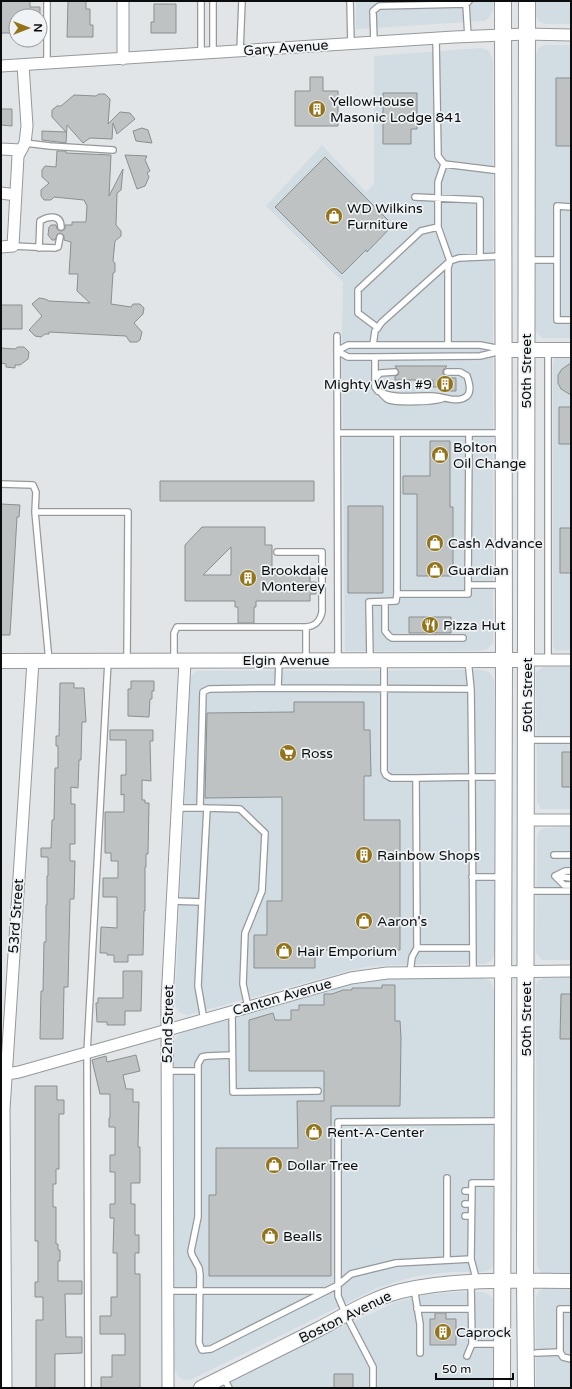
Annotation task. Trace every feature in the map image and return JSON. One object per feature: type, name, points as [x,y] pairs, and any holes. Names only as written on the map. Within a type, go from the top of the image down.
[{"type":"main road","name":"50th Street","points":[[502,1388],[504,971],[503,1]]},
{"type":"main road","name":"50th Street","points":[[526,1388],[527,1]]},
{"type":"street","points":[[123,1],[123,59]]},
{"type":"street","name":"Gary Avenue","points":[[1,66],[436,38],[526,34],[571,35]]},
{"type":"street","points":[[1,247],[13,246],[18,156],[23,147],[27,126],[23,65]]},
{"type":"street","points":[[1,149],[23,147]]},
{"type":"street","points":[[1,193],[16,195]]},
{"type":"street","points":[[503,350],[571,350]]},
{"type":"street","name":"Elgin Avenue","points":[[1,661],[571,660]]},
{"type":"street","name":"53rd Street","points":[[6,1388],[3,1075],[33,661]]},
{"type":"street","name":"52nd Street","points":[[168,1388],[167,1030],[177,808],[179,661]]},
{"type":"street","points":[[527,820],[571,820]]},
{"type":"street","name":"Canton Avenue","points":[[3,1075],[87,1053],[351,978],[387,973],[571,971]]},
{"type":"street","name":"Boston Avenue","points":[[202,1388],[226,1383],[346,1315],[384,1296],[414,1288],[451,1283],[571,1281]]},
{"type":"lane","points":[[47,1],[48,63]]},
{"type":"lane","points":[[201,1],[201,54]]},
{"type":"lane","points":[[212,1],[213,53]]},
{"type":"lane","points":[[240,51],[242,1]]},
{"type":"lane","points":[[350,1],[351,44]]},
{"type":"lane","points":[[374,42],[373,11],[379,6],[467,3],[468,37]]},
{"type":"lane","points":[[436,38],[438,156],[444,164],[503,171]]},
{"type":"lane","points":[[23,147],[50,146],[113,150]]},
{"type":"lane","points":[[444,164],[438,182],[438,227],[450,260],[448,268],[448,345]]},
{"type":"lane","points":[[415,198],[480,200],[480,257]]},
{"type":"lane","points":[[571,207],[557,206],[557,320],[571,320]]},
{"type":"lane","points":[[39,248],[40,221],[45,218],[58,218],[61,222],[61,227]]},
{"type":"lane","points":[[378,328],[358,313],[358,290],[421,231],[438,227]]},
{"type":"lane","points":[[13,246],[55,248],[58,247],[60,243],[60,237]]},
{"type":"lane","points":[[373,345],[374,335],[382,322],[450,260],[458,258],[503,256]]},
{"type":"lane","points":[[526,260],[557,260]]},
{"type":"lane","points":[[337,336],[338,660]]},
{"type":"lane","points":[[337,351],[348,345],[480,345],[503,350]]},
{"type":"lane","points":[[337,351],[348,357],[375,357],[480,356],[503,350]]},
{"type":"lane","points":[[548,350],[548,660]]},
{"type":"lane","points":[[375,357],[375,380],[378,391],[395,396],[436,396],[445,398],[463,398],[467,396],[470,389],[469,381],[464,374],[447,372]]},
{"type":"lane","points":[[375,380],[376,376],[380,373],[395,372]]},
{"type":"lane","points":[[338,433],[504,434]]},
{"type":"lane","points":[[370,660],[369,602],[396,601],[397,599],[397,433]]},
{"type":"lane","points":[[397,594],[468,594],[469,433]]},
{"type":"lane","points":[[1,484],[33,486],[36,492],[35,512],[49,661]]},
{"type":"lane","points":[[35,512],[128,512],[127,661]]},
{"type":"lane","points":[[179,661],[174,633],[177,627],[306,627],[317,623],[322,612],[322,552],[277,552]]},
{"type":"lane","points":[[468,585],[504,585]]},
{"type":"lane","points":[[385,602],[385,631],[388,636],[392,638],[463,638]]},
{"type":"lane","points":[[306,627],[306,660]]},
{"type":"lane","points":[[468,659],[471,689],[473,972]]},
{"type":"lane","points":[[278,688],[279,660]]},
{"type":"lane","points":[[384,660],[384,771],[386,775],[391,778],[504,777]]},
{"type":"lane","points":[[88,1388],[87,1053],[108,661]]},
{"type":"lane","points":[[204,1020],[198,986],[202,902],[203,692],[209,689],[278,688],[471,689]]},
{"type":"lane","points":[[527,740],[571,740]]},
{"type":"lane","points":[[410,973],[412,957],[417,948],[416,778]]},
{"type":"lane","points":[[177,808],[240,809],[265,833],[262,891],[245,933],[242,984],[248,1007]]},
{"type":"lane","points":[[554,855],[571,855]]},
{"type":"lane","points":[[555,876],[565,871],[571,871]]},
{"type":"lane","points":[[555,876],[571,878]]},
{"type":"lane","points":[[555,876],[564,884],[571,884]]},
{"type":"lane","points":[[472,877],[504,877]]},
{"type":"lane","points":[[527,891],[571,891]]},
{"type":"lane","points":[[172,901],[202,902]]},
{"type":"lane","points":[[417,948],[472,948]]},
{"type":"lane","points":[[232,1012],[233,1092],[318,1091]]},
{"type":"lane","points":[[232,1055],[207,1056],[202,1058],[199,1060],[197,1071],[198,1217],[191,1251],[200,1268],[199,1343],[202,1350],[211,1349],[326,1291],[352,1274],[396,1263],[471,1259]]},
{"type":"lane","points":[[167,1071],[197,1071]]},
{"type":"lane","points":[[373,1388],[373,1367],[346,1315],[338,1296],[338,1122],[503,1121]]},
{"type":"lane","points":[[447,1178],[447,1260]]},
{"type":"lane","points":[[467,1356],[472,1344],[471,1309],[474,1282],[468,1240],[468,1191],[472,1183],[503,1183]]},
{"type":"lane","points":[[447,1191],[454,1191]]},
{"type":"lane","points":[[447,1204],[454,1204]]},
{"type":"lane","points":[[447,1216],[454,1216]]},
{"type":"lane","points":[[447,1227],[454,1227]]},
{"type":"lane","points":[[447,1241],[454,1241]]},
{"type":"lane","points":[[414,1288],[420,1324],[420,1353]]},
{"type":"lane","points":[[168,1291],[326,1291]]},
{"type":"lane","points":[[417,1309],[471,1309]]},
{"type":"lane","points":[[571,1309],[560,1309],[560,1352],[564,1357],[571,1360]]},
{"type":"lane","points":[[472,1344],[502,1344]]},
{"type":"lane","points":[[536,1353],[560,1352]]},
{"type":"shaded area","points":[[356,1],[494,1],[493,10],[489,18],[484,21],[356,29]]},
{"type":"shaded area","points":[[535,1],[571,1],[571,24],[546,24],[540,22],[536,16]]},
{"type":"shaded area","points":[[543,45],[571,45],[571,338],[542,338],[537,333],[535,327],[535,58],[538,49]]},
{"type":"shaded area","points":[[481,48],[489,51],[493,60],[493,643],[487,649],[480,651],[345,651],[342,338],[343,282],[266,206],[322,145],[366,192],[374,184],[374,56]]},
{"type":"shaded area","points":[[555,358],[571,358],[571,650],[557,651],[553,646],[553,363]]},
{"type":"shaded area","points":[[544,667],[571,667],[571,809],[541,809],[537,802],[536,673]]},
{"type":"shaded area","points":[[481,670],[489,672],[494,680],[495,950],[491,961],[485,964],[371,966],[187,1015],[179,1012],[175,1004],[190,681],[192,675],[197,671]]},
{"type":"shaded area","points":[[571,827],[571,960],[542,960],[536,952],[537,836],[540,830],[544,828]]},
{"type":"shaded area","points":[[485,978],[491,982],[494,991],[494,1261],[492,1268],[484,1272],[451,1272],[417,1276],[379,1287],[192,1379],[181,1379],[177,1375],[174,1365],[175,1039],[183,1032],[350,985],[389,979]]},
{"type":"shaded area","points":[[543,978],[571,978],[571,1274],[542,1273],[537,1266],[536,987],[538,981]]},
{"type":"shaded area","points":[[544,1288],[571,1288],[571,1388],[536,1388],[536,1298],[538,1292]]},
{"type":"shaded area","points":[[454,1292],[483,1292],[490,1295],[493,1300],[494,1388],[219,1388],[327,1334],[396,1302],[424,1295]]},
{"type":"building","points":[[1,1],[30,1],[30,7],[40,7],[8,8],[8,33],[1,33]]},
{"type":"building","points":[[68,1],[86,1],[86,9],[90,9],[90,25],[93,25],[93,37],[67,37]]},
{"type":"building","points":[[154,4],[176,4],[176,33],[151,33],[151,22],[154,22]]},
{"type":"building","name":"YellowHouse Masonic Lodge 841","points":[[310,77],[323,77],[323,91],[338,91],[338,126],[295,126],[295,91],[310,91]]},
{"type":"building","points":[[556,78],[571,78],[571,146],[556,146]]},
{"type":"building","points":[[383,93],[417,93],[417,129],[411,129],[411,144],[383,144]]},
{"type":"building","points":[[99,94],[105,94],[110,99],[108,124],[120,112],[130,113],[135,119],[117,134],[113,123],[112,139],[90,138],[83,143],[67,125],[66,143],[42,140],[42,131],[66,132],[52,117],[52,110],[57,106],[61,106],[74,95],[96,96]]},
{"type":"building","points":[[1,109],[12,109],[12,126],[1,125]]},
{"type":"building","points":[[142,128],[148,130],[152,143],[136,141],[133,131]]},
{"type":"building","points":[[57,151],[66,151],[66,153],[111,155],[109,196],[123,169],[121,190],[117,193],[116,225],[121,231],[121,236],[115,241],[113,261],[115,263],[115,272],[113,273],[111,304],[131,307],[133,304],[140,304],[144,308],[143,314],[134,323],[142,332],[140,340],[137,342],[130,342],[126,336],[49,332],[49,334],[45,334],[41,337],[35,336],[29,330],[42,316],[32,304],[39,298],[49,301],[90,303],[77,291],[78,274],[69,274],[71,242],[64,240],[64,236],[61,233],[57,235],[55,240],[52,240],[48,235],[49,227],[51,225],[56,225],[57,229],[61,231],[65,229],[65,225],[72,225],[72,222],[86,222],[87,206],[84,200],[54,197],[51,200],[44,200],[41,196],[41,190],[49,183],[42,177],[42,170],[45,166],[56,167]]},
{"type":"building","points":[[125,155],[147,156],[145,160],[150,171],[147,173],[149,177],[145,186],[137,189]]},
{"type":"building","name":"WD Wilkins Furniture","points":[[325,157],[393,225],[367,252],[366,250],[342,274],[275,207]]},
{"type":"building","points":[[1,305],[22,305],[22,329],[1,329]]},
{"type":"building","points":[[18,347],[24,347],[29,352],[28,359],[20,365],[15,365],[15,368],[6,367],[6,364],[1,363],[1,348],[15,349]]},
{"type":"building","points":[[571,363],[571,395],[561,389],[558,383],[558,375],[562,369]]},
{"type":"building","name":"Mighty Wash #9","points":[[395,366],[447,366],[443,370],[443,374],[447,376],[447,378],[456,378],[456,391],[444,391],[444,387],[433,387],[433,380],[395,380],[395,376],[398,375],[399,372]]},
{"type":"building","points":[[559,407],[571,407],[571,444],[559,444]]},
{"type":"building","points":[[430,441],[450,441],[450,507],[453,507],[453,576],[417,576],[417,494],[403,494],[403,476],[430,476]]},
{"type":"building","points":[[160,481],[314,481],[314,501],[160,501]]},
{"type":"building","points":[[1,504],[20,505],[19,517],[17,517],[10,635],[1,635]]},
{"type":"building","points":[[348,506],[383,506],[383,593],[348,593]]},
{"type":"building","name":"Brookdale Monterey","points":[[202,527],[265,527],[265,545],[272,545],[272,575],[310,575],[310,582],[316,582],[316,594],[310,594],[310,601],[256,601],[256,607],[254,607],[254,623],[238,623],[238,607],[235,607],[235,601],[185,601],[185,545]],"holes":[[[231,547],[231,575],[203,575]]]},
{"type":"building","points":[[560,528],[571,528],[571,573],[560,573]]},
{"type":"building","name":"Pizza Hut","points":[[409,617],[451,617],[451,633],[409,633]]},
{"type":"building","points":[[131,681],[154,681],[154,691],[152,691],[152,699],[150,699],[149,717],[128,716],[128,689],[131,689]]},
{"type":"building","points":[[60,683],[74,683],[74,688],[84,688],[86,722],[82,722],[81,760],[79,760],[78,788],[71,787],[71,804],[75,804],[75,844],[70,844],[70,861],[75,861],[74,899],[70,899],[68,987],[64,987],[63,1039],[40,1039],[41,991],[43,991],[44,942],[46,942],[48,876],[48,857],[41,857],[41,848],[51,848],[52,820],[54,820],[55,768],[58,768],[58,746],[56,746],[56,736],[59,736]]},
{"type":"building","points":[[294,702],[364,702],[364,730],[370,730],[371,776],[364,776],[364,820],[400,820],[400,950],[315,950],[315,968],[254,968],[254,935],[267,935],[267,901],[282,901],[282,797],[205,798],[207,713],[294,712]]},
{"type":"building","points":[[110,730],[153,730],[153,741],[150,741],[151,781],[142,780],[142,800],[145,800],[145,803],[149,803],[148,854],[146,854],[145,867],[143,955],[128,955],[128,962],[114,962],[114,955],[100,953],[101,927],[117,928],[117,897],[103,897],[103,878],[118,878],[118,861],[111,861],[111,853],[105,853],[105,812],[124,812],[124,794],[121,795],[121,775],[126,775],[126,740],[110,740]]},
{"type":"building","points":[[562,752],[571,752],[571,787],[562,787]]},
{"type":"building","points":[[123,971],[142,971],[141,1011],[125,1011],[125,1025],[107,1025],[107,1022],[97,1022],[96,1003],[98,1003],[98,998],[123,998]]},
{"type":"building","points":[[382,985],[395,985],[395,1021],[400,1021],[401,1038],[400,1106],[331,1106],[331,1276],[209,1276],[209,1195],[216,1195],[216,1148],[298,1148],[297,1101],[324,1101],[324,1071],[249,1071],[249,1020],[273,1013],[275,1020],[291,1020],[291,1010],[299,1010],[299,1005],[324,1005],[324,994],[332,994],[343,990],[352,990],[352,988],[382,988]]},
{"type":"building","points":[[561,994],[571,994],[571,1039],[560,1039]]},
{"type":"building","points":[[136,1055],[140,1071],[123,1075],[126,1089],[133,1089],[133,1102],[139,1102],[138,1147],[140,1147],[140,1183],[131,1183],[131,1204],[135,1204],[135,1235],[139,1235],[139,1253],[135,1253],[135,1274],[140,1274],[140,1388],[101,1388],[101,1377],[112,1377],[112,1355],[125,1355],[125,1334],[100,1334],[100,1316],[111,1316],[111,1297],[117,1297],[117,1253],[113,1253],[114,1218],[110,1218],[110,1204],[115,1204],[115,1172],[110,1172],[110,1155],[115,1155],[115,1127],[109,1127],[110,1094],[100,1094],[92,1060],[106,1056],[107,1062]]},
{"type":"building","points":[[35,1086],[57,1086],[57,1100],[64,1100],[64,1114],[59,1114],[59,1169],[56,1169],[56,1184],[53,1184],[53,1207],[56,1207],[56,1244],[58,1244],[58,1250],[60,1250],[60,1261],[58,1261],[58,1281],[82,1281],[82,1294],[65,1294],[66,1337],[82,1337],[82,1353],[55,1354],[55,1388],[36,1388],[36,1320],[43,1320],[43,1297],[35,1297],[35,1282],[38,1282],[38,1241],[35,1241]]},
{"type":"building","name":"Caprock","points":[[435,1313],[446,1313],[446,1319],[456,1319],[456,1345],[430,1345],[430,1319],[435,1319]]},
{"type":"building","points":[[334,1374],[353,1374],[353,1388],[334,1388]]},
{"type":"place","name":"YellowHouse Masonic Lodge 841","points":[[317,109]]},
{"type":"place","name":"WD Wilkins Furniture","points":[[334,216]]},
{"type":"place","name":"Mighty Wash #9","points":[[445,384]]},
{"type":"place","name":"Bolton Oil Change","points":[[440,455]]},
{"type":"place","name":"Cash Advance","points":[[435,543]]},
{"type":"place","name":"Guardian","points":[[435,570]]},
{"type":"place","name":"Brookdale Monterey","points":[[248,578]]},
{"type":"place","name":"Pizza Hut","points":[[430,625]]},
{"type":"place","name":"Ross","points":[[288,753]]},
{"type":"place","name":"Rainbow Shops","points":[[364,855]]},
{"type":"place","name":"Aaron's","points":[[364,921]]},
{"type":"place","name":"Hair Emporium","points":[[284,951]]},
{"type":"place","name":"Rent-A-Center","points":[[314,1132]]},
{"type":"place","name":"Dollar Tree","points":[[274,1165]]},
{"type":"place","name":"Bealls","points":[[270,1236]]},
{"type":"place","name":"Caprock","points":[[443,1332]]}]
